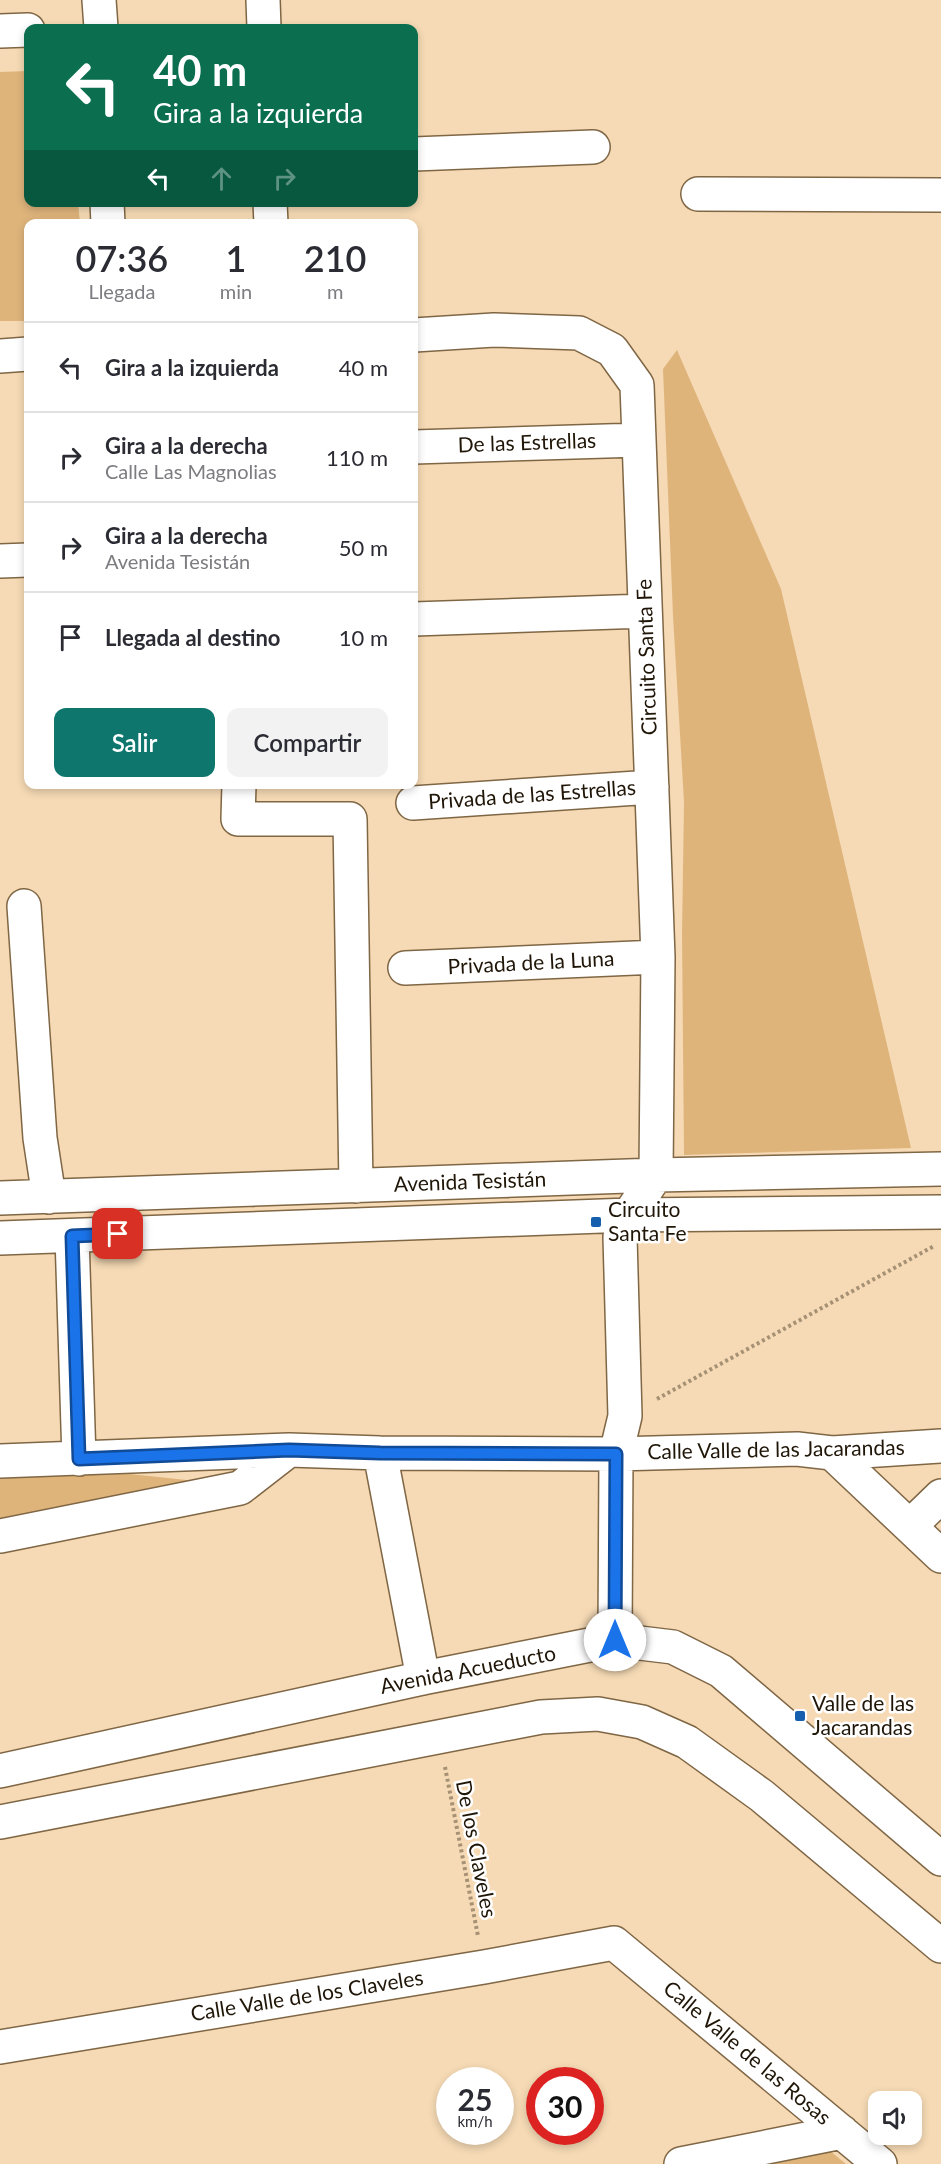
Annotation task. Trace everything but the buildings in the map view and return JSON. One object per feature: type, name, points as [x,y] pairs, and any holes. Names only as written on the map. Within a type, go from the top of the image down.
[{"type":"street","points":[[99,0],[100,24]]},
{"type":"street","points":[[263,0],[264,24]]},
{"type":"street","points":[[0,31],[24,30]]},
{"type":"street","points":[[418,154],[593,147]]},
{"type":"street","points":[[698,194],[941,195]]},
{"type":"street","name":"Circuito Santa Fe","points":[[418,335],[494,330],[579,333],[612,350],[637,385],[658,957],[656,1175]]},
{"type":"street","points":[[0,356],[24,354]]},
{"type":"street","name":"De las Estrellas","points":[[418,447],[639,440]]},
{"type":"street","points":[[0,561],[24,560]]},
{"type":"street","points":[[418,619],[645,611]]},
{"type":"street","name":"Privada de las Estrellas","points":[[413,803],[652,788]]},
{"type":"street","points":[[239,789],[238,819],[350,819],[356,1186]]},
{"type":"street","points":[[24,906],[40,1138],[50,1197]]},
{"type":"street","name":"Privada de la Luna","points":[[405,968],[658,957]]},
{"type":"street","name":"Avenida Tesistán","points":[[0,1198],[656,1175],[941,1169]]},
{"type":"street","points":[[615,1640],[616,1454],[625,1416],[620,1237],[629,1215],[656,1175]]},
{"type":"street","name":"Avenida Tesistán","points":[[0,1238],[629,1215],[941,1212]]},
{"type":"street","points":[[72,1236],[79,1459]]},
{"type":"street","name":"Calle Valle de las Jacarandas","points":[[0,1461],[289,1450],[380,1453],[616,1454],[797,1449],[832,1453],[941,1446]]},
{"type":"street","points":[[0,1536],[240,1488],[289,1450]]},
{"type":"street","points":[[380,1453],[423,1678]]},
{"type":"street","points":[[832,1453],[941,1556]]},
{"type":"street","points":[[910,1526],[941,1496]]},
{"type":"street","name":"Avenida Acueducto","points":[[0,1771],[423,1678],[615,1640],[673,1647],[722,1671],[941,1859]]},
{"type":"street","points":[[0,1822],[541,1717],[598,1714],[642,1722],[687,1742],[762,1796],[941,1946]]},
{"type":"street","name":"Calle Valle de los Claveles","points":[[0,2047],[484,1967],[614,1943]]},
{"type":"street","name":"Calle Valle de las Rosas","points":[[614,1943],[880,2164]]},
{"type":"street","points":[[681,2164],[842,2132]]},
{"type":"path","points":[[625,1416],[941,1242]]},
{"type":"path","name":"De los Claveles","points":[[439,1737],[484,1967]]},
{"type":"shaded area","points":[[24,71],[24,207],[78,207],[80,219],[24,219],[24,321],[0,321],[0,72]]},
{"type":"shaded area","points":[[677,350],[781,589],[911,1148],[684,1155],[682,935],[684,802],[673,616],[663,369]]},
{"type":"shaded area","points":[[74,1468],[205,1482],[0,1521],[0,1470]]},
{"type":"shaded area","points":[[829,2150],[846,2164],[764,2164]]},
{"type":"place","name":"Circuito Santa Fe","points":[[596,1222]]},
{"type":"place","name":"Valle de las Jacarandas","points":[[800,1716]]},
{"type":"route","points":[[118,1234],[72,1236],[79,1459],[289,1450],[380,1453],[616,1454],[615,1640]]}]
